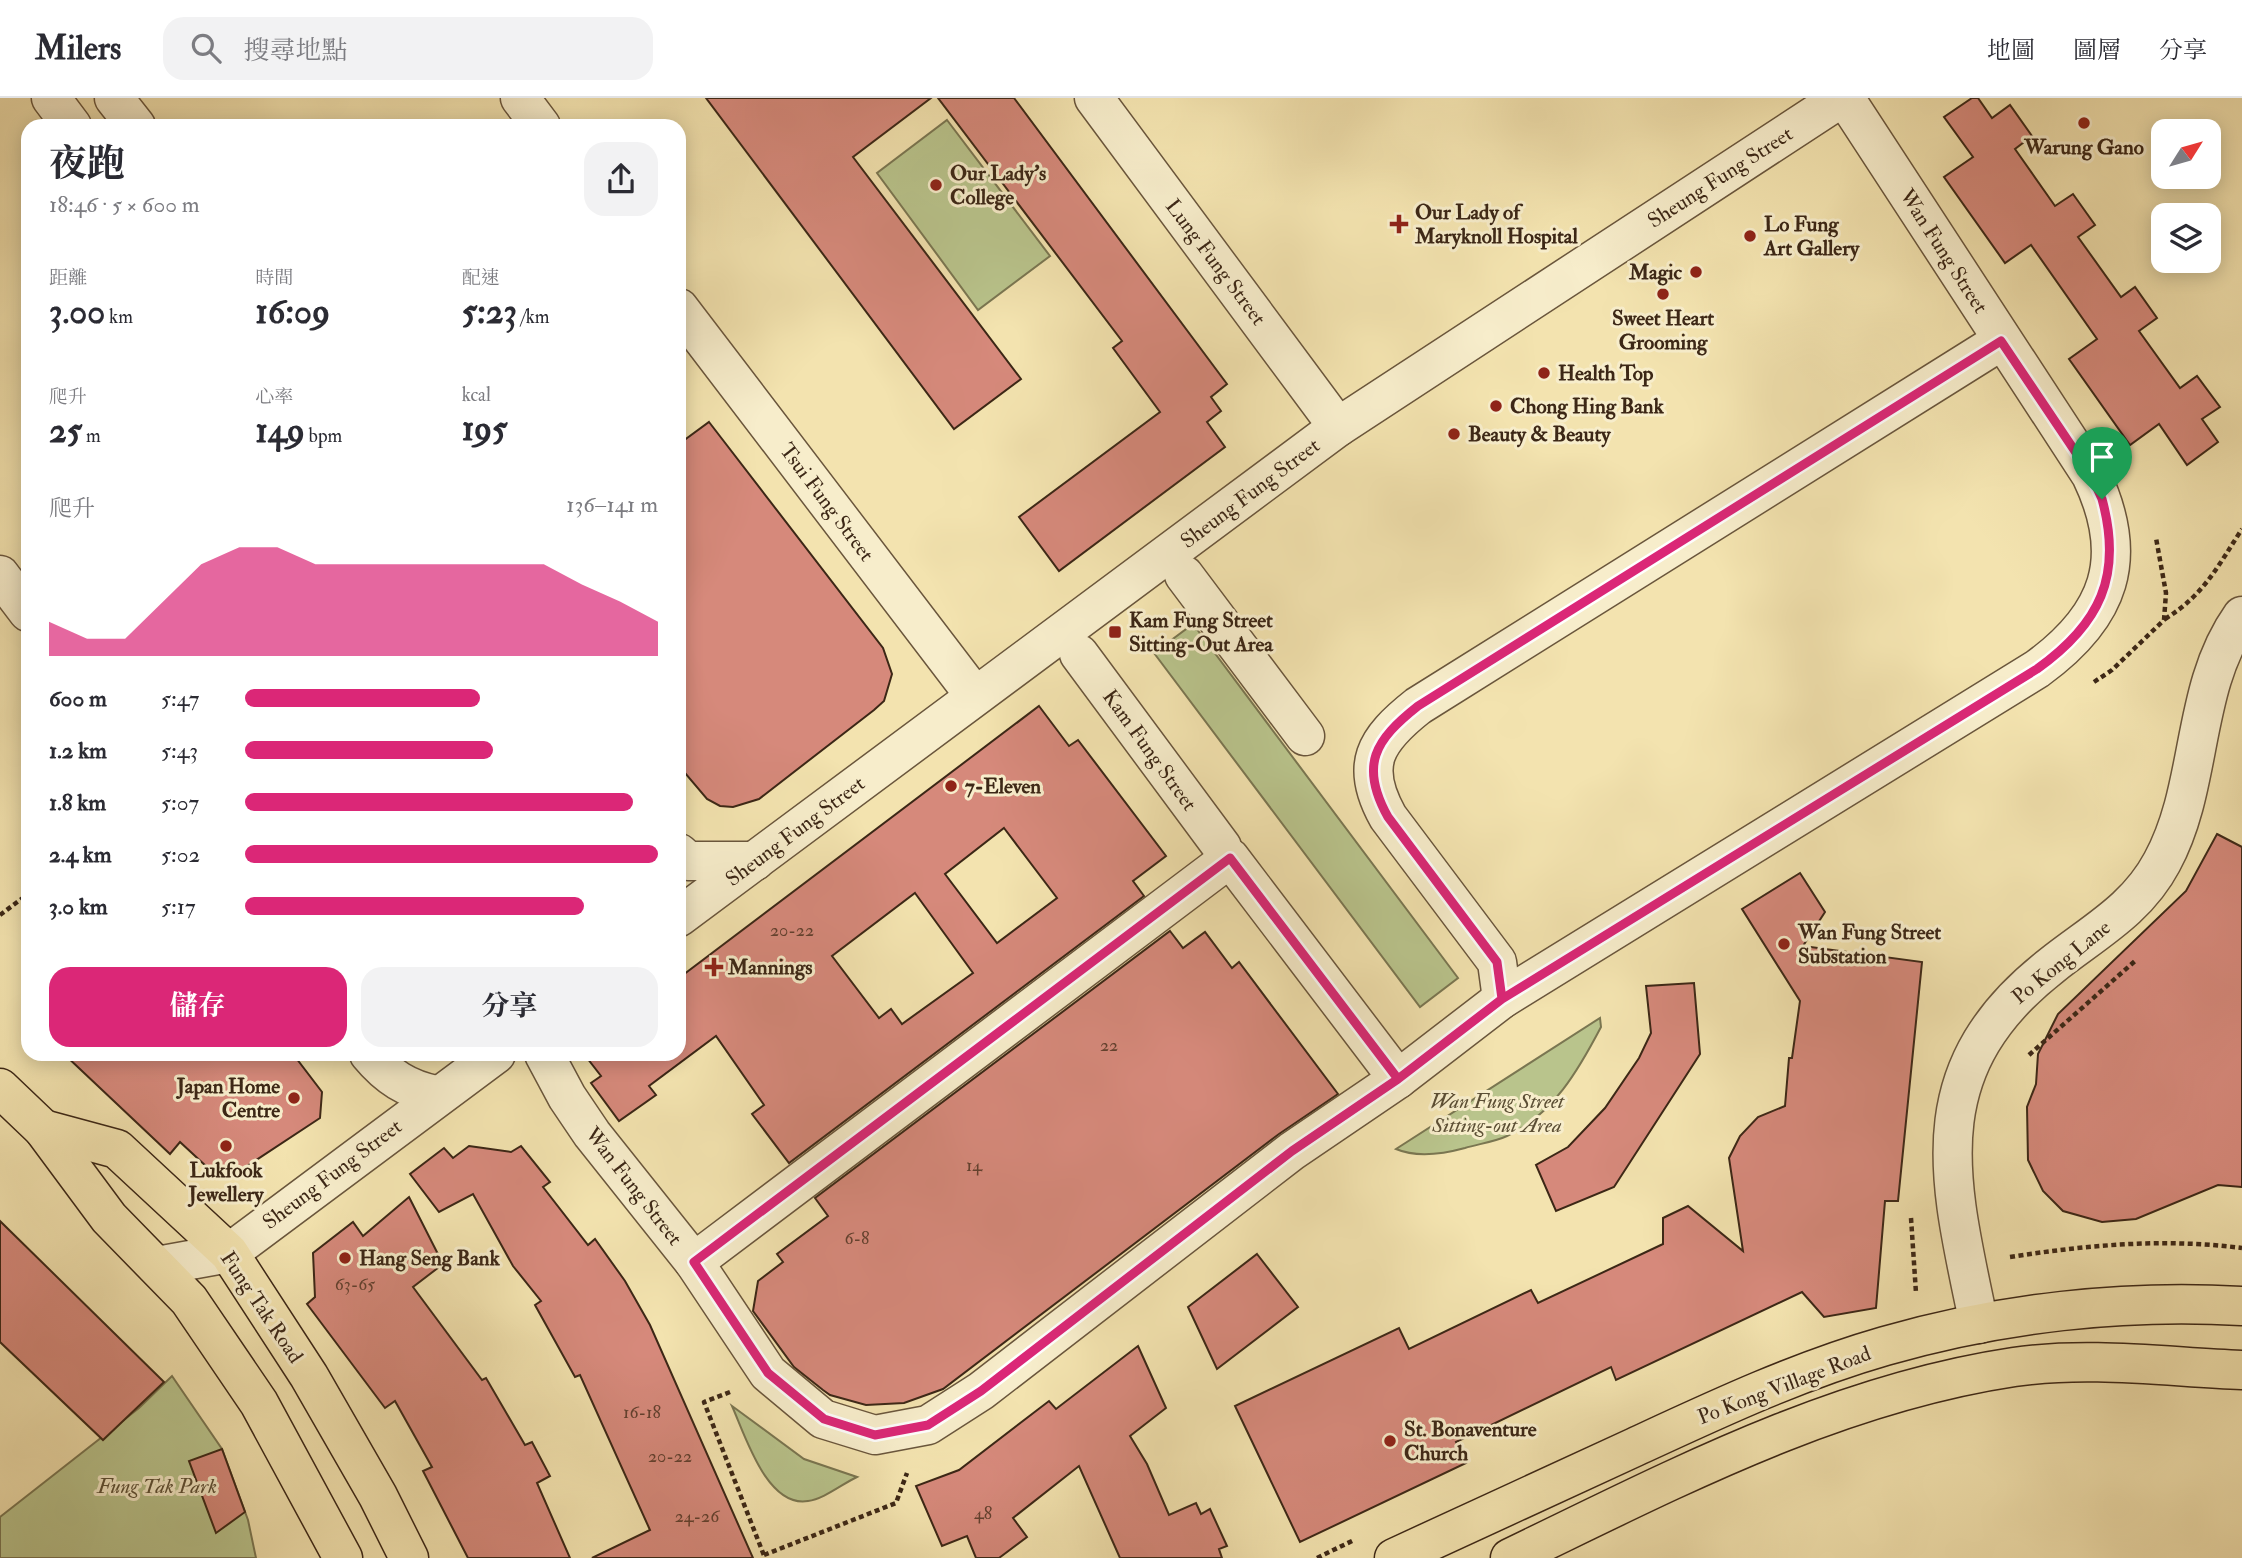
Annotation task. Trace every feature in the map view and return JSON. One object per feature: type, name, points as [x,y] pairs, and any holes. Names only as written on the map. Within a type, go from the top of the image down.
[{"type":"main road","name":"Fung Tak Road","points":[[0,1088],[43,1129],[109,1218],[189,1300],[259,1403],[343,1558]]},
{"type":"main road","name":"Fung Tak Road","points":[[43,1129],[117,1149],[229,1253],[309,1376],[378,1496],[409,1558]]},
{"type":"main road","name":"Po Kong Village Road","points":[[1394,1558],[1730,1403],[1814,1369],[1886,1346],[1979,1324],[2064,1311],[2128,1306],[2242,1306]]},
{"type":"main road","name":"Po Kong Village Road","points":[[1510,1558],[1696,1469],[1794,1427],[1956,1378],[2017,1367],[2079,1363],[2242,1370]]},
{"type":"street","points":[[51,98],[67,119]]},
{"type":"street","points":[[114,98],[130,119]]},
{"type":"street","points":[[520,98],[536,119]]},
{"type":"street","name":"Lung Fung Street","points":[[1094,98],[1338,427]]},
{"type":"street","name":"Sheung Fung Street","points":[[686,912],[1338,427],[1843,98]]},
{"type":"street","name":"Wan Fung Street","points":[[548,1061],[567,1097],[592,1134],[694,1262],[768,1373],[824,1419],[875,1435],[928,1425],[981,1391],[1292,1151],[1398,1079],[1502,999],[2067,648],[2087,625],[2101,601],[2108,575],[2111,547],[2102,499],[2091,475],[1843,98]]},
{"type":"street","name":"Tsui Fung Street","points":[[686,317],[975,696]]},
{"type":"street","points":[[1502,999],[1497,962],[1388,817],[1377,796],[1372,776],[1382,738],[1418,706],[2001,341]]},
{"type":"street","points":[[0,575],[21,603]]},
{"type":"street","points":[[1184,575],[1305,736]]},
{"type":"street","name":"Po Kong Lane","points":[[1979,1324],[1951,1180],[1956,1106],[1967,1074],[1994,1020],[2015,996],[2135,901],[2162,863],[2181,812],[2212,678],[2219,657],[2242,616]]},
{"type":"street","name":"Kam Fung Street","points":[[1079,654],[1398,1079]]},
{"type":"street","points":[[694,1262],[1226,853]]},
{"type":"street","points":[[686,859],[755,861]]},
{"type":"street","points":[[375,1061],[411,1090],[436,1095]]},
{"type":"street","name":"Sheung Fung Street","points":[[157,1266],[229,1253],[436,1095],[486,1061]]},
{"type":"path","points":[[2164,620],[2190,604],[2207,585],[2242,529]]},
{"type":"path","points":[[0,915],[21,899]]},
{"type":"path","points":[[2025,1059],[2073,1020],[2138,958]]},
{"type":"path","points":[[1997,1259],[2070,1248],[2189,1241],[2242,1248]]},
{"type":"path","points":[[740,1387],[704,1402],[765,1556],[896,1503],[910,1464]]},
{"type":"green space","points":[[947,120],[1050,256],[978,310],[877,173]]},
{"type":"green space","name":"Kam Fung Street Sitting-Out Area","points":[[1193,624],[1458,978],[1420,1007],[1154,653]]},
{"type":"green space","name":"Wan Fung Street Sitting-out Area","points":[[1600,1018],[1601,1027],[1574,1074],[1551,1103],[1523,1127],[1497,1140],[1448,1152],[1421,1154],[1396,1149]]},
{"type":"green space","name":"Fung Tak Park","points":[[172,1376],[222,1449],[248,1520],[256,1558],[0,1558],[0,1517],[139,1408]]},
{"type":"green space","points":[[732,1406],[804,1459],[857,1477],[814,1500],[793,1500],[769,1482],[751,1451]]},
{"type":"building","points":[[706,98],[931,98],[853,157],[1021,379],[954,429]]},
{"type":"building","points":[[938,98],[1014,98],[1227,384],[1211,397],[1221,411],[1207,422],[1225,447],[1059,571],[1019,517],[1160,412],[1113,348],[1122,341]]},
{"type":"building","points":[[1972,98],[1978,98],[1992,118],[2010,105],[2032,136],[2015,149],[2055,206],[2073,194],[2095,225],[2078,237],[2121,297],[2135,287],[2157,318],[2139,331],[2180,388],[2197,376],[2220,407],[2202,419],[2218,442],[2187,465],[2159,424],[2130,445],[2069,359],[2097,339],[2031,245],[2005,263],[1944,177],[1973,157],[1944,117]]},
{"type":"building","points":[[709,422],[883,648],[892,674],[884,701],[874,710],[759,799],[733,807],[720,806],[707,799],[686,774],[686,439]]},
{"type":"building","points":[[1039,706],[1069,746],[1078,740],[1166,856],[1133,881],[1144,896],[789,1163],[752,1114],[764,1105],[716,1036],[686,1058],[686,973]],"holes":[[[1004,828],[1057,898],[997,943],[945,874]],[[915,893],[973,973],[902,1024],[891,1009],[879,1018],[832,956]]]},
{"type":"building","points":[[2217,834],[2242,847],[2242,1187],[2218,1185],[2136,1219],[2102,1222],[2063,1211],[2043,1191],[2028,1160],[2027,1107],[2036,1084],[2038,1054],[2058,1014],[2186,891]]},
{"type":"building","points":[[1800,873],[1825,912],[1803,946],[1922,962],[1898,1201],[1885,1201],[1876,1308],[1824,1317],[1802,1292],[1616,1380],[1611,1367],[1456,1442],[1466,1463],[1300,1542],[1235,1406],[1399,1328],[1409,1349],[1531,1290],[1538,1303],[1663,1244],[1663,1218],[1688,1206],[1743,1251],[1729,1158],[1740,1136],[1758,1117],[1785,1106],[1789,1058],[1792,1058],[1800,1001],[1742,909]]},
{"type":"building","points":[[1170,931],[1183,948],[1205,932],[1232,968],[1239,962],[1338,1094],[1279,1134],[943,1389],[904,1403],[866,1405],[830,1395],[794,1367],[753,1311],[758,1281],[783,1262],[777,1254],[828,1216],[815,1198]]},
{"type":"building","points":[[1694,983],[1700,1054],[1614,1187],[1556,1211],[1536,1165],[1568,1147],[1605,1108],[1639,1058],[1651,1033],[1646,986]]},
{"type":"building","points":[[71,1061],[298,1061],[322,1092],[320,1118],[238,1172],[207,1167],[180,1142],[170,1154]]},
{"type":"building","points":[[589,1061],[682,1061],[649,1086],[656,1095],[619,1121],[591,1083],[601,1076]]},
{"type":"building","points":[[469,1146],[511,1152],[521,1146],[550,1182],[543,1187],[588,1245],[595,1239],[625,1281],[650,1325],[753,1558],[592,1558],[650,1530],[580,1375],[575,1377],[535,1305],[541,1301],[513,1266],[473,1194],[439,1212],[410,1174],[444,1148],[453,1158]]},
{"type":"building","points":[[409,1197],[443,1264],[413,1287],[482,1380],[486,1378],[525,1445],[532,1442],[550,1476],[537,1483],[570,1558],[468,1558],[423,1471],[432,1467],[395,1401],[385,1408],[307,1304],[315,1297],[313,1253],[353,1222],[363,1236]]},
{"type":"building","points":[[0,1221],[164,1382],[103,1440],[0,1342]]},
{"type":"building","points":[[1257,1254],[1298,1307],[1217,1369],[1188,1307]]},
{"type":"building","points":[[1138,1346],[1166,1408],[1130,1436],[1147,1464],[1169,1515],[1196,1503],[1201,1514],[1210,1509],[1227,1546],[1219,1549],[1222,1558],[1120,1558],[1079,1466],[1013,1518],[1027,1537],[999,1558],[976,1558],[967,1536],[942,1546],[916,1486],[959,1470],[1049,1401],[1056,1409]]},
{"type":"building","points":[[222,1449],[245,1512],[216,1533],[189,1461]]},
{"type":"place","name":"Warung Gano","points":[[2084,123]]},
{"type":"place","name":"Our Lady's College","points":[[936,185]]},
{"type":"place","name":"Our Lady of Maryknoll Hospital","points":[[1399,224]]},
{"type":"place","name":"Lo Fung Art Gallery","points":[[1750,236]]},
{"type":"place","name":"Magic","points":[[1696,272]]},
{"type":"place","name":"Sweet Heart Grooming","points":[[1663,294]]},
{"type":"place","name":"Health Top","points":[[1544,373]]},
{"type":"place","name":"Chong Hing Bank","points":[[1496,406]]},
{"type":"place","name":"Beauty & Beauty","points":[[1454,434]]},
{"type":"place","name":"Kam Fung Street Sitting-Out Area","points":[[1115,632]]},
{"type":"place","name":"7-Eleven","points":[[951,786]]},
{"type":"place","name":"Wan Fung Street Substation","points":[[1784,944]]},
{"type":"place","name":"Mannings","points":[[714,967]]},
{"type":"place","name":"Japan Home Centre","points":[[294,1098]]},
{"type":"place","name":"Lukfook Jewellery","points":[[226,1146]]},
{"type":"place","name":"Hang Seng Bank","points":[[345,1258]]},
{"type":"place","name":"St. Bonaventure Church","points":[[1390,1441]]},
{"type":"route","points":[[2102,499],[2091,475],[2001,341],[1418,706],[1396,723],[1382,738],[1375,758],[1372,776],[1377,796],[1388,817],[1497,962],[1502,999],[1398,1079],[1292,1151],[981,1391],[928,1425],[875,1435],[824,1419],[768,1373],[694,1262],[1230,858],[1398,1079],[1443,1044],[1502,999],[2067,648],[2087,625],[2101,601],[2108,575],[2111,547],[2109,522],[2102,499]]}]
